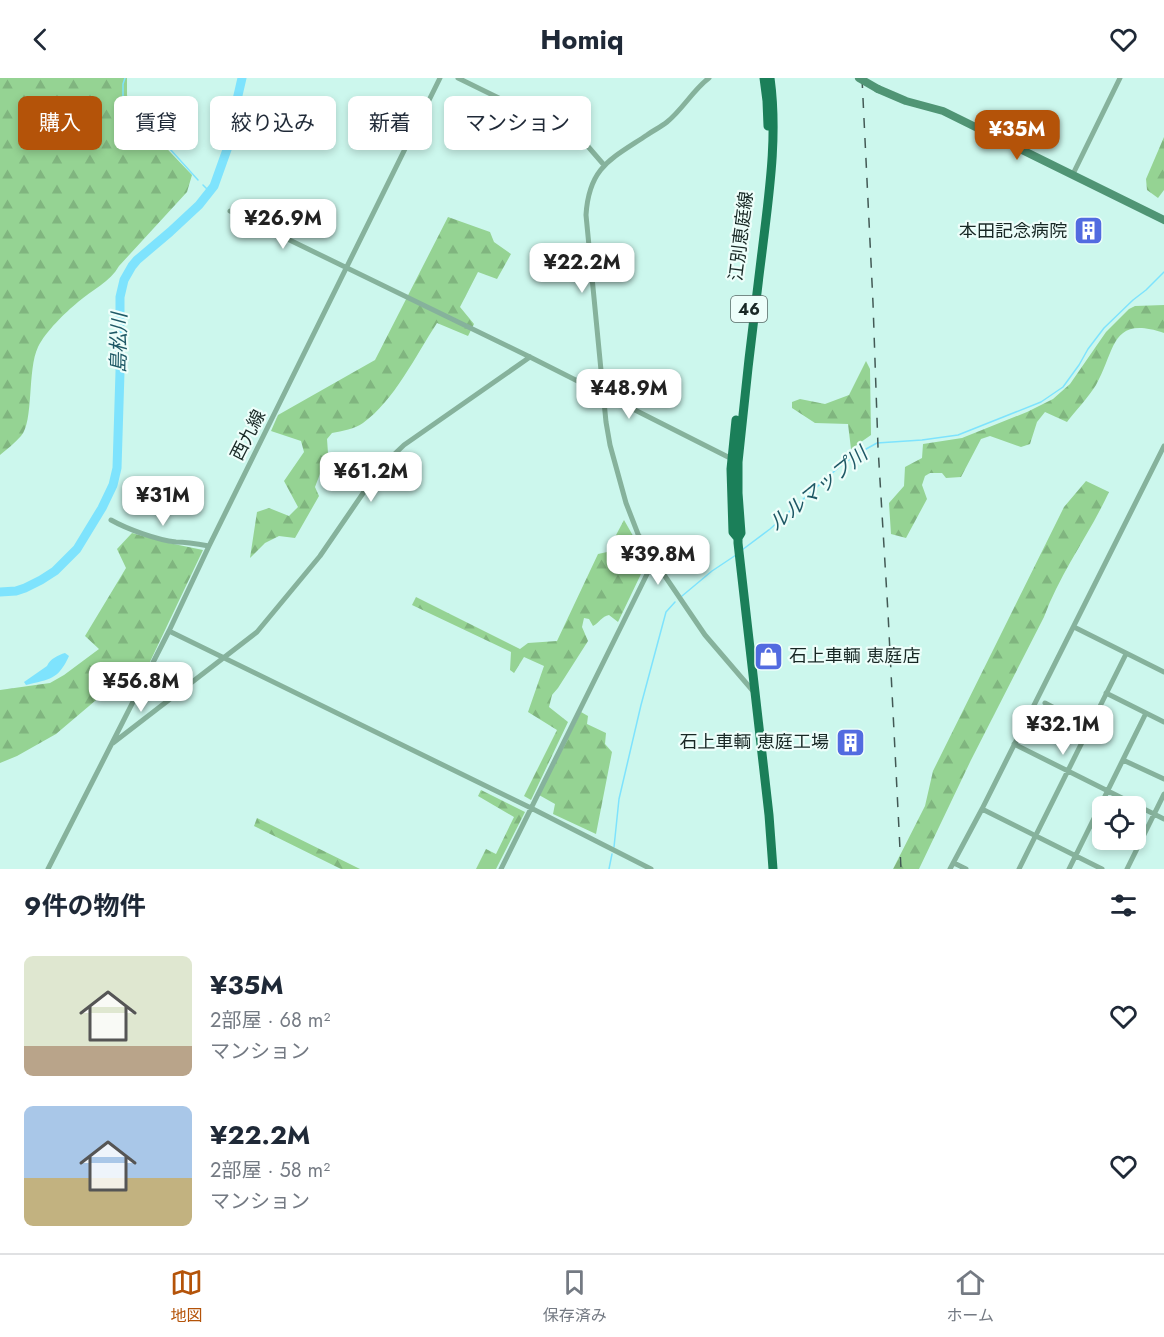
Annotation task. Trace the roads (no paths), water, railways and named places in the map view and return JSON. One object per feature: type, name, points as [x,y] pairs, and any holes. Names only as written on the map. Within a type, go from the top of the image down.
[{"type":"main road","name":"江別恵庭線","points":[[735,460],[768,132],[764,78]]},
{"type":"main road","name":"江別恵庭線","points":[[770,78],[774,102],[770,184],[731,485],[733,532],[738,541],[773,869]]},
{"type":"street","name":"西九線","points":[[48,869],[169,631],[440,78]]},
{"type":"street","points":[[458,78],[576,136],[604,165]]},
{"type":"street","points":[[709,78],[680,111],[604,165],[595,176],[591,187],[587,199],[586,215],[606,422],[626,503],[638,534],[654,560],[705,635],[755,693]]},
{"type":"street","points":[[859,78],[906,101],[944,111],[1164,220]]},
{"type":"street","points":[[1073,174],[1120,78]]},
{"type":"street","points":[[230,211],[735,460]]},
{"type":"street","points":[[112,744],[257,632],[313,565],[388,459],[404,445],[530,357]]},
{"type":"street","points":[[950,869],[1164,446]]},
{"type":"street","points":[[111,520],[129,529],[175,542],[184,541],[209,546]]},
{"type":"street","points":[[501,869],[654,560]]},
{"type":"street","points":[[1074,627],[1164,672]]},
{"type":"street","points":[[169,631],[651,869]]},
{"type":"street","points":[[1019,869],[1126,654]]},
{"type":"street","points":[[1106,693],[1164,722]]},
{"type":"street","points":[[1045,702],[1090,727]]},
{"type":"street","points":[[1069,869],[1146,713]]},
{"type":"street","points":[[1014,744],[1164,819]]},
{"type":"street","points":[[1124,760],[1164,779]]},
{"type":"street","points":[[1146,830],[1164,794]]},
{"type":"street","points":[[982,809],[1102,869]]},
{"type":"street","points":[[1127,869],[1136,850]]},
{"type":"street","points":[[954,863],[966,869]]},
{"type":"water","points":[[65,653],[69,656],[57,674],[47,680],[26,685],[24,682],[47,666],[54,658]]},
{"type":"waterway","points":[[125,78],[123,97],[198,180]]},
{"type":"waterway","name":"島松川","points":[[0,592],[25,588],[55,571],[77,549],[113,485],[117,468],[120,297],[124,280],[137,260],[199,205],[214,186],[229,144],[242,78]]},
{"type":"waterway","points":[[203,185],[210,192]]},
{"type":"waterway","name":"ルルマップ川","points":[[742,550],[770,529],[838,468],[877,443],[958,435],[1041,402],[1063,387],[1104,328],[1164,272]]},
{"type":"waterway","name":"ルルマップ川","points":[[682,596],[736,555]]},
{"type":"waterway","name":"ルルマップ川","points":[[614,847],[619,799],[641,705],[666,612],[675,602]]},
{"type":"waterway","name":"ルルマップ川","points":[[609,869],[612,854]]},
{"type":"railway","points":[[862,78],[878,447],[901,869]]},
{"type":"place","name":"本田記念病院","points":[[1088,231]]},
{"type":"place","name":"石上車輌 恵庭店","points":[[768,656]]},
{"type":"place","name":"石上車輌 恵庭工場","points":[[850,742]]}]
